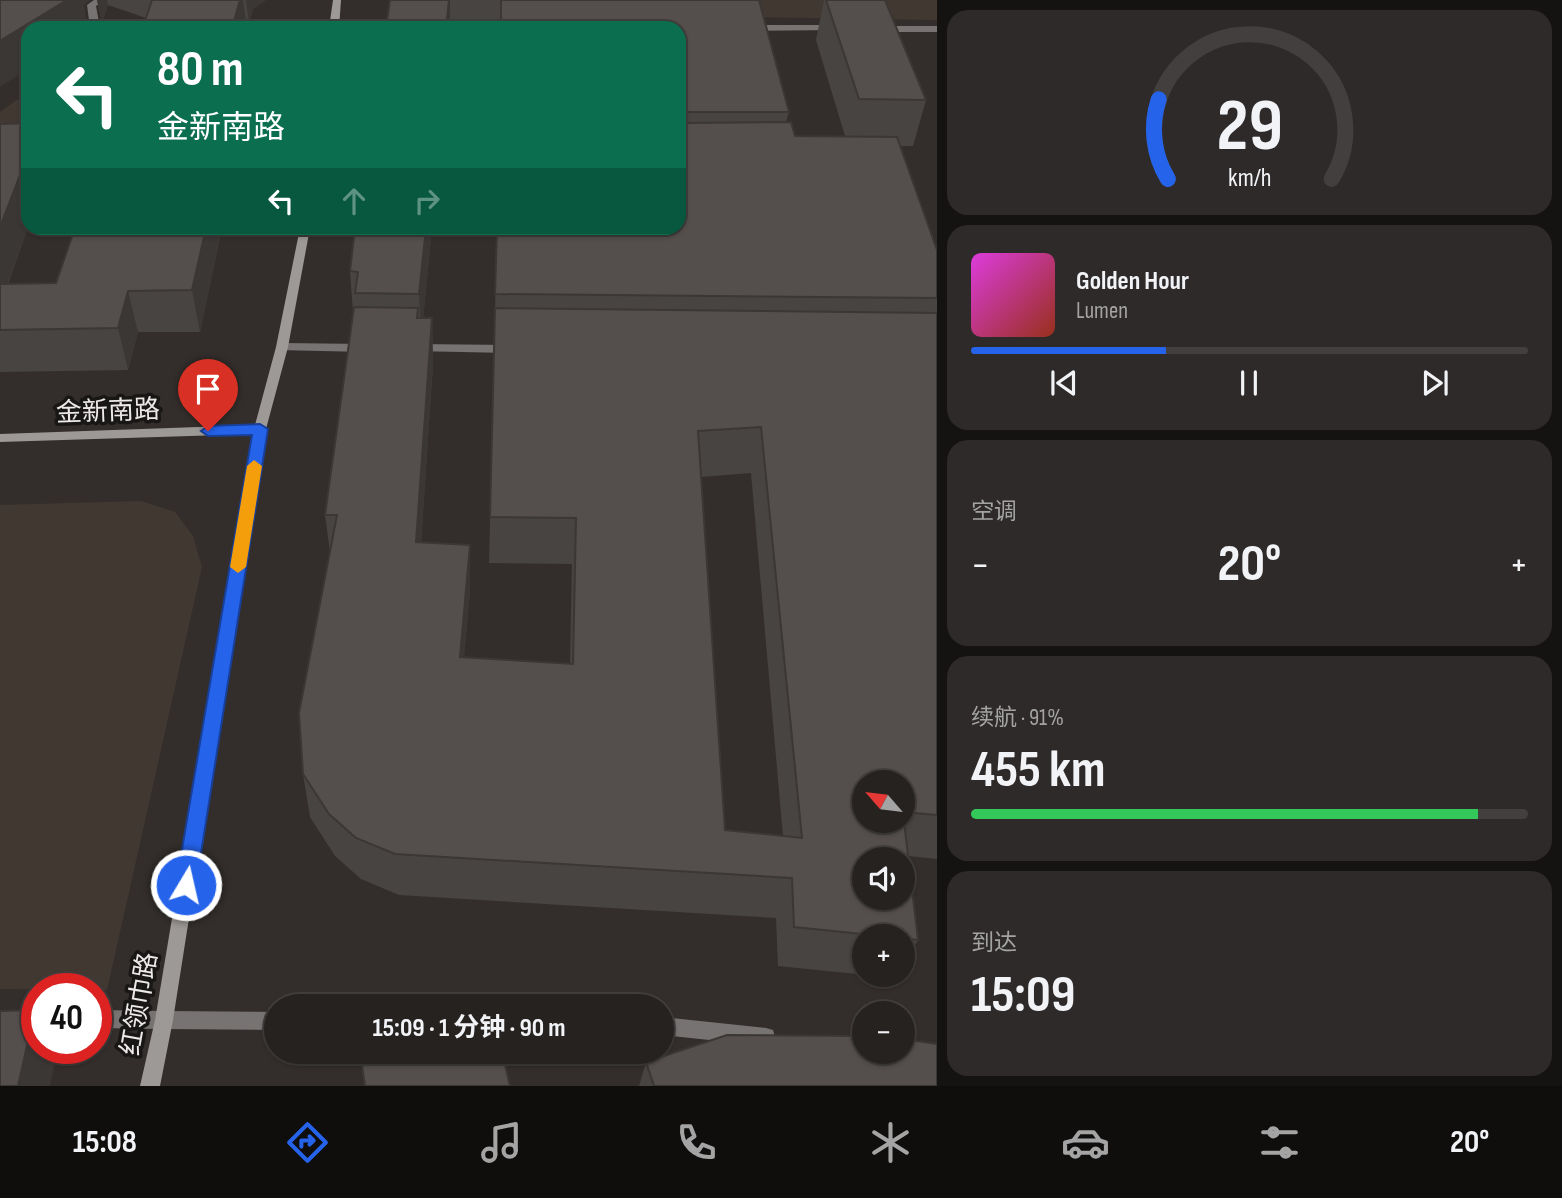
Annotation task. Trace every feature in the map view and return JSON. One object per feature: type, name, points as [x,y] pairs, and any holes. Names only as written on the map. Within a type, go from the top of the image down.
[{"type":"street","points":[[94,21],[91,5],[100,0]]},
{"type":"street","points":[[335,21],[337,0]]},
{"type":"street","points":[[214,18],[226,21]]},
{"type":"street","points":[[732,28],[841,29]]},
{"type":"street","points":[[869,29],[937,29]]},
{"type":"street","name":"红领巾路","points":[[150,1086],[164,1020],[260,429],[282,347],[304,235]]},
{"type":"street","points":[[282,347],[380,348]]},
{"type":"street","points":[[408,348],[519,349]]},
{"type":"street","name":"金新南路","points":[[0,438],[260,429]]},
{"type":"street","points":[[112,1019],[264,1021]]},
{"type":"street","points":[[674,1027],[783,1038]]},
{"type":"shaded area","points":[[613,0],[937,0],[937,20],[625,15]]},
{"type":"shaded area","points":[[21,97],[21,195],[0,196],[0,112]]},
{"type":"shaded area","points":[[141,501],[175,512],[193,536],[202,567],[111,973],[21,973],[21,989],[0,989],[0,505]]},
{"type":"building","points":[[0,0],[67,0],[33,21],[21,21],[21,28],[0,41]]},
{"type":"building","points":[[152,0],[240,0],[234,21],[145,21]]},
{"type":"building","points":[[390,0],[449,0],[447,21],[387,21]]},
{"type":"building","points":[[501,0],[759,0],[789,112],[686,112],[686,21],[501,21]]},
{"type":"building","points":[[826,0],[885,0],[926,100],[859,99]]},
{"type":"building","points":[[791,122],[795,136],[897,137],[937,250],[937,298],[495,294],[497,235],[686,235],[686,123]]},
{"type":"building","points":[[21,123],[21,172],[0,227],[0,124]]},
{"type":"building","points":[[73,235],[204,235],[192,290],[128,291],[118,328],[0,330],[0,284],[56,283]]},
{"type":"building","points":[[354,235],[425,235],[419,294],[355,293],[358,272],[350,271]]},
{"type":"building","points":[[354,307],[418,308],[417,318],[432,318],[416,542],[470,545],[460,657],[573,664],[576,518],[490,517],[495,308],[937,313],[937,815],[915,813],[915,770],[852,770],[852,833],[905,833],[907,847],[852,847],[852,910],[914,910],[918,940],[915,940],[915,924],[852,924],[852,933],[794,927],[792,878],[395,854],[356,838],[329,814],[303,774],[299,713],[337,515],[325,515]],"holes":[[[761,427],[802,838],[725,830],[698,431]]]},
{"type":"building","points":[[21,1010],[23,1064],[18,1086],[0,1086],[0,1011]]},
{"type":"building","points":[[727,1035],[852,1036],[852,1064],[915,1064],[915,1041],[937,1044],[937,1086],[654,1086],[647,1064],[674,1064],[674,1053]]},
{"type":"building","points":[[505,1064],[510,1086],[365,1086],[362,1065]]},
{"type":"slow traffic","points":[[238,567],[254,466]]},
{"type":"route","points":[[186,885],[260,429],[208,431]]}]
